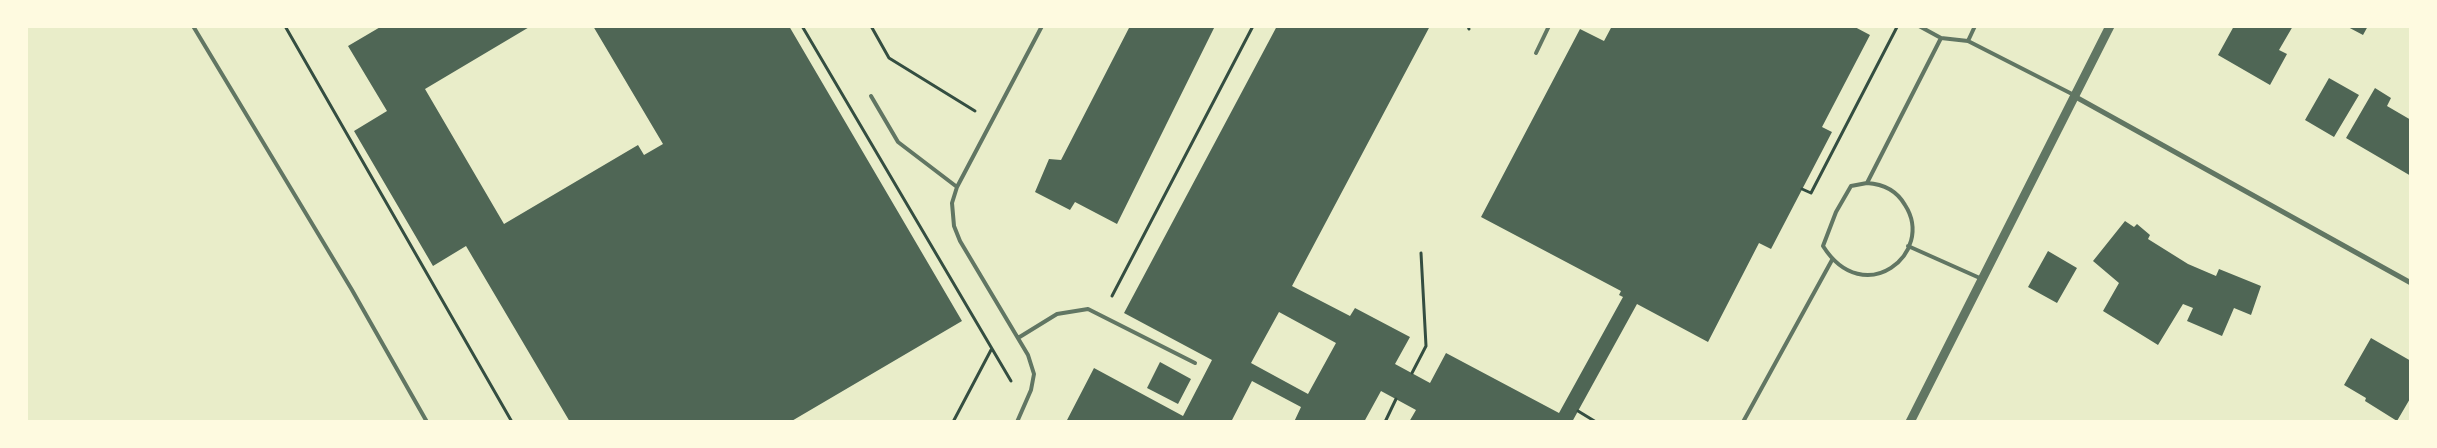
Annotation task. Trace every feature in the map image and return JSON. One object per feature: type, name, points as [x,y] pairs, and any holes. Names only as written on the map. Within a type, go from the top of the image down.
[{"type":"street","points":[[1910,422],[2110,26]]},
{"type":"street","points":[[2074,96],[2411,283]]},
{"type":"lane","points":[[193,26],[352,290],[427,422]]},
{"type":"lane","points":[[1017,422],[1031,390],[1034,374],[1028,354],[960,240],[954,226],[952,203],[957,186],[1042,26]]},
{"type":"lane","points":[[1536,53],[1549,26]]},
{"type":"lane","points":[[1919,26],[1941,38],[1968,41],[2074,96]]},
{"type":"lane","points":[[1968,41],[1975,26]]},
{"type":"lane","points":[[1867,183],[1941,38]]},
{"type":"lane","points":[[871,96],[898,142],[957,186]]},
{"type":"lane","points":[[1867,183],[1891,190],[1905,204],[1909,210],[1913,234],[1896,265],[1875,275],[1862,276],[1847,272],[1832,260],[1823,246],[1836,212],[1851,186],[1867,183]]},
{"type":"lane","points":[[1908,246],[1982,279]]},
{"type":"lane","points":[[1743,422],[1832,260]]},
{"type":"lane","points":[[1018,338],[1057,314],[1088,309],[1102,314],[1195,364]]},
{"type":"path","points":[[285,26],[512,422]]},
{"type":"path","points":[[802,26],[1024,404]]},
{"type":"path","points":[[871,26],[889,58],[992,122]]},
{"type":"path","points":[[1102,314],[1252,26]]},
{"type":"path","points":[[1802,189],[1811,193],[1897,26]]},
{"type":"path","points":[[1412,373],[1426,346],[1421,253]]},
{"type":"path","points":[[953,422],[991,349]]},
{"type":"path","points":[[1385,422],[1396,399]]},
{"type":"path","points":[[1578,410],[1596,422]]},
{"type":"building","points":[[382,26],[531,26],[425,89],[504,224],[638,145],[644,155],[663,144],[593,26],[789,26],[962,321],[790,422],[570,422],[466,246],[433,266],[354,131],[387,111],[348,46]]},
{"type":"building","points":[[1130,26],[1215,26],[1117,224],[1075,202],[1070,210],[1035,192],[1049,159],[1061,160]]},
{"type":"building","points":[[1277,26],[1430,26],[1292,286],[1350,316],[1355,308],[1410,337],[1395,364],[1430,383],[1446,353],[1559,413],[1623,297],[1619,295],[1621,291],[1481,217],[1580,29],[1604,41],[1612,26],[1853,26],[1870,35],[1822,127],[1832,132],[1771,249],[1759,243],[1708,342],[1637,304],[1572,422],[1409,422],[1416,410],[1381,391],[1364,422],[1294,422],[1301,407],[1252,381],[1231,422],[1066,422],[1094,368],[1183,416],[1212,360],[1124,313]],"holes":[[[1279,312],[1336,343],[1308,394],[1251,363]]]},
{"type":"building","points":[[2234,26],[2293,26],[2279,50],[2287,54],[2270,85],[2218,55]]},
{"type":"building","points":[[2346,26],[2368,26],[2363,35]]},
{"type":"building","points":[[2329,78],[2359,95],[2334,137],[2305,120]]},
{"type":"building","points":[[2375,88],[2391,98],[2387,106],[2411,120],[2411,176],[2346,138]]},
{"type":"building","points":[[2125,221],[2134,227],[2137,224],[2150,235],[2148,239],[2188,264],[2216,276],[2219,269],[2261,286],[2251,315],[2234,308],[2222,336],[2187,321],[2193,308],[2183,304],[2158,345],[2103,311],[2119,283],[2093,261]]},
{"type":"building","points":[[2048,251],[2077,268],[2057,303],[2028,287]]},
{"type":"building","points":[[2371,338],[2411,361],[2411,397],[2397,421],[2365,401],[2366,398],[2344,385]]},
{"type":"building","points":[[1160,362],[1191,379],[1178,404],[1147,388]]}]
